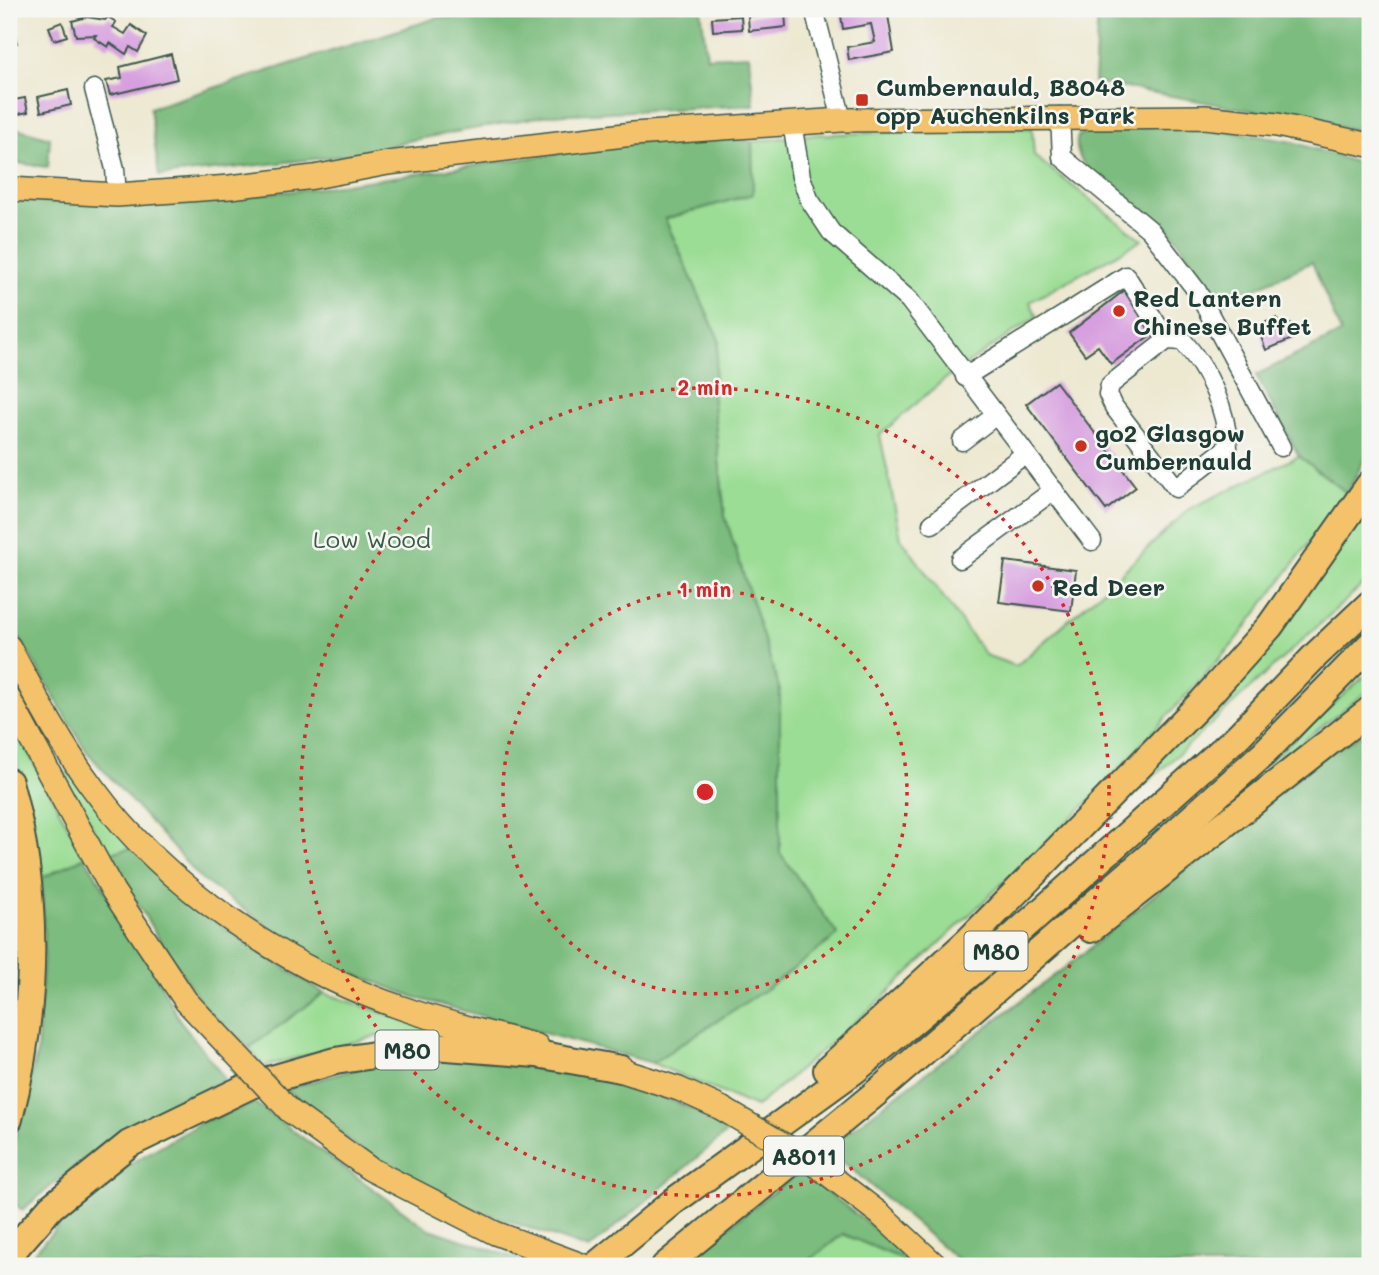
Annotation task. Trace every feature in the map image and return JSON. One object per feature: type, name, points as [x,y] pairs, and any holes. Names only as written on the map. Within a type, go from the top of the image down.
[{"type":"highway","points":[[674,1201],[850,1051],[959,949],[1193,712],[1270,626],[1370,484]]},
{"type":"highway","name":"M80","points":[[595,1266],[674,1201],[855,1070],[989,958],[1238,736],[1317,654],[1370,604]]},
{"type":"highway","name":"M80","points":[[665,1266],[876,1093],[1263,754],[1370,645]]},
{"type":"highway","points":[[876,1093],[1370,710]]},
{"type":"highway","points":[[9,782],[29,873],[33,976],[22,1068],[9,1119]]},
{"type":"highway","name":"M80","points":[[9,1255],[51,1207],[129,1144],[251,1085],[335,1061],[433,1046],[537,1054],[621,1069]]},
{"type":"main road","points":[[9,189],[117,195],[230,187],[314,177],[388,163],[633,134],[842,120],[1060,116],[1205,117],[1277,125],[1359,142],[1370,151]]},
{"type":"main road","points":[[9,647],[55,731],[94,790],[143,847],[207,903],[282,951],[365,993],[448,1023],[621,1069]]},
{"type":"main road","points":[[9,699],[113,891],[186,1001],[290,1111],[370,1169],[495,1233],[584,1266]]},
{"type":"main road","name":"A8011","points":[[621,1069],[721,1108],[811,1161],[880,1214],[936,1266]]},
{"type":"street","points":[[814,9],[842,120]]},
{"type":"street","points":[[94,89],[115,169],[117,195]]},
{"type":"street","points":[[1060,116],[1062,157],[1150,230],[1197,291],[1281,447]]},
{"type":"street","points":[[792,123],[801,177],[809,199],[831,232],[909,300],[1092,541]]},
{"type":"street","points":[[965,377],[1126,276],[1166,337],[1183,341],[1204,368],[1228,430],[1228,447],[1176,488],[1114,407],[1108,394],[1110,385],[1166,337]]},
{"type":"street","points":[[962,441],[996,415]]},
{"type":"street","points":[[932,523],[1026,454]]},
{"type":"street","points":[[960,559],[1054,489]]},
{"type":"green space","points":[[497,9],[701,9],[707,57],[749,55],[754,105],[549,115],[407,141],[360,154],[159,176],[150,108],[437,18],[474,17]]},
{"type":"green space","points":[[1098,9],[1370,9],[1370,132],[1094,82]]},
{"type":"green space","points":[[1195,125],[1293,142],[1370,167],[1370,449],[1347,493],[1299,456],[1256,375],[1341,333],[1312,262],[1219,305],[1171,231],[1096,177],[1077,151],[1078,136],[1101,127]]},
{"type":"green space","points":[[9,126],[50,138],[48,167],[9,162]]},
{"type":"green space","points":[[1032,128],[1034,156],[1142,240],[1030,302],[1037,316],[941,382],[880,435],[901,538],[985,655],[1016,666],[1112,582],[1189,509],[1299,456],[1347,493],[1234,643],[1095,795],[875,1005],[756,1107],[652,1063],[766,989],[838,935],[780,853],[780,692],[725,516],[712,394],[719,340],[665,219],[753,194],[752,142],[803,135]]},
{"type":"green space","name":"Low Wood","points":[[733,138],[752,142],[753,194],[665,219],[719,340],[712,394],[725,516],[780,691],[780,853],[838,935],[766,989],[652,1063],[417,998],[317,960],[201,879],[87,752],[9,621],[9,201],[147,204],[303,190],[646,141]]},
{"type":"green space","points":[[1370,501],[1370,578],[1089,836]]},
{"type":"green space","points":[[1370,671],[1370,689],[1271,766],[1267,763]]},
{"type":"green space","points":[[1370,729],[1370,1266],[965,1266],[827,1148],[1080,956],[1317,761]]},
{"type":"green space","points":[[20,738],[85,857],[42,878],[12,739]]},
{"type":"green space","points":[[69,772],[135,848],[107,853],[63,775]]},
{"type":"green space","points":[[9,808],[21,964],[9,1057]]},
{"type":"green space","points":[[135,848],[173,891],[256,950],[324,993],[249,1048],[206,1009],[157,936],[107,853]]},
{"type":"green space","points":[[85,857],[143,952],[179,1019],[225,1079],[99,1147],[22,1210],[9,1199],[9,1161],[37,1053],[44,951],[42,878]]},
{"type":"green space","points":[[324,993],[455,1037],[376,1036],[263,1067],[249,1048]]},
{"type":"green space","points":[[461,1057],[618,1079],[705,1114],[731,1129],[589,1249],[463,1205],[362,1151],[286,1089],[369,1065]]},
{"type":"green space","points":[[255,1103],[427,1228],[530,1263],[526,1266],[22,1266],[97,1183],[202,1122]]},
{"type":"green space","points":[[800,1171],[909,1255],[907,1261],[843,1234],[802,1266],[678,1266]]},
{"type":"green space","points":[[843,1234],[906,1261],[909,1255],[921,1266],[802,1266]]},
{"type":"building","points":[[840,9],[887,9],[894,52],[849,60],[847,47],[875,42],[871,24],[843,29]]},
{"type":"building","points":[[785,12],[786,27],[749,31],[748,16]]},
{"type":"building","points":[[741,16],[742,29],[713,31],[712,18]]},
{"type":"building","points":[[87,17],[105,20],[108,17],[116,22],[113,27],[125,34],[131,25],[147,36],[138,52],[130,47],[126,54],[110,43],[108,47],[94,38],[96,35],[76,36],[72,21]]},
{"type":"building","points":[[62,22],[67,36],[54,40],[49,27]]},
{"type":"building","points":[[9,25],[12,25],[17,43],[9,45]]},
{"type":"building","points":[[171,54],[177,79],[110,95],[106,81],[122,78],[120,67]]},
{"type":"building","points":[[68,90],[71,105],[41,112],[38,97]]},
{"type":"building","points":[[25,98],[28,112],[9,116],[9,101]]},
{"type":"building","name":"Red Lantern Chinese Buffet","points":[[1125,290],[1156,331],[1111,364],[1098,346],[1085,355],[1069,333]]},
{"type":"building","points":[[1277,318],[1281,328],[1291,324],[1297,337],[1266,350],[1260,334],[1264,333],[1261,324]]},
{"type":"building","name":"go2 Glasgow Cumbernauld","points":[[1056,382],[1136,487],[1106,510],[1026,404]]},
{"type":"building","name":"Red Deer","points":[[1005,561],[1076,570],[1071,611],[999,602]]},
{"type":"place","name":"Cumbernauld, B8048 opp Auchenkilns Park","points":[[862,100]]},
{"type":"place","name":"Red Lantern Chinese Buffet","points":[[1119,311]]},
{"type":"place","name":"go2 Glasgow Cumbernauld","points":[[1081,446]]},
{"type":"place","name":"Red Deer","points":[[1038,586]]}]
